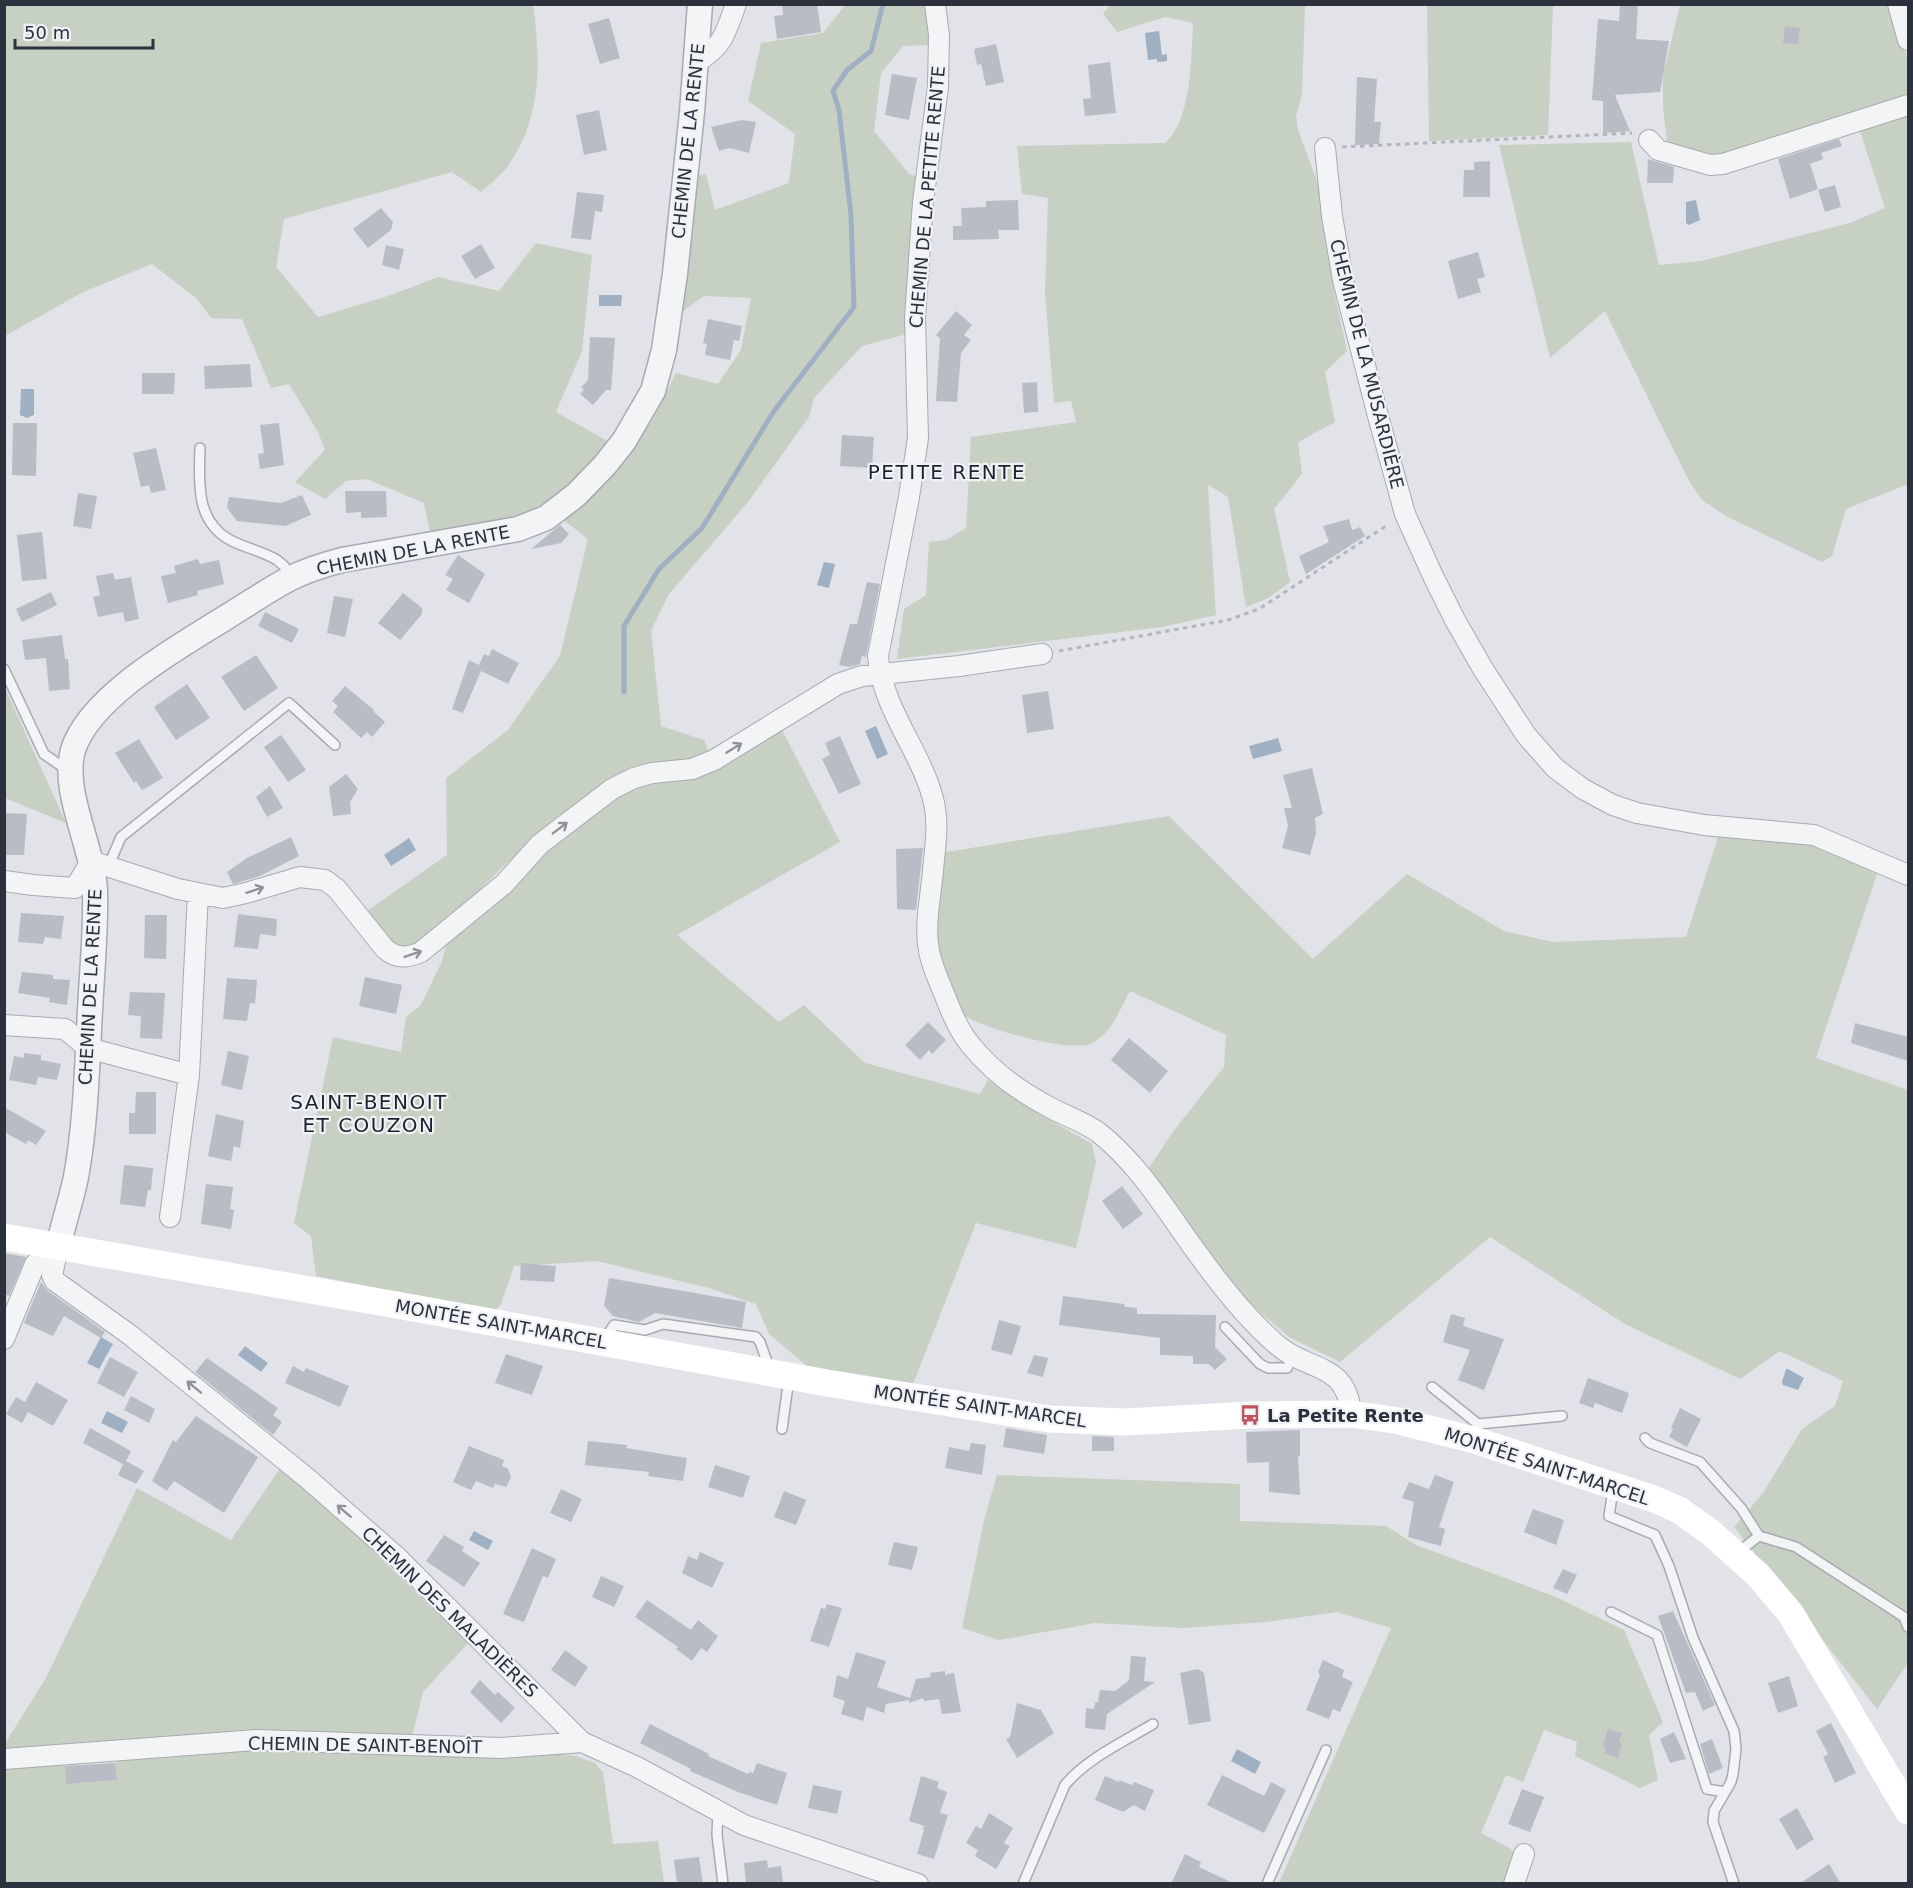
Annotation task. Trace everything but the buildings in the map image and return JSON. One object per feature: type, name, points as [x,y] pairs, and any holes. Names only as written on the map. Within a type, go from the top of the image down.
[{"type":"main road","name":"MONTÉE SAINT-MARCEL","points":[[4,1237],[780,1374],[1049,1419],[1127,1422],[1250,1415],[1352,1414],[1476,1432],[1679,1510],[1710,1532],[1758,1575],[1791,1614],[1908,1811]]},
{"type":"street","name":"CHEMIN DE LA RENTE","points":[[58,1248],[80,1150],[88,1048],[95,893],[100,864],[74,796],[69,771],[73,750],[87,724],[105,703],[134,678],[182,645],[292,578],[320,566],[342,560],[518,529],[560,509],[605,465],[624,441],[653,391],[664,350],[675,274],[697,62],[700,4]]},
{"type":"street","points":[[697,62],[715,50],[726,32],[736,4]]},
{"type":"street","name":"CHEMIN DE LA PETITE RENTE","points":[[934,4],[939,35],[938,87],[923,202],[915,318],[918,438],[878,656],[879,676],[934,803],[937,825],[928,925],[929,949],[933,966],[951,1012],[969,1043],[1000,1076],[1050,1108],[1097,1131],[1133,1166],[1239,1308],[1277,1346],[1328,1371],[1344,1384],[1352,1414]]},
{"type":"street","points":[[1898,4],[1908,40]]},
{"type":"street","points":[[1649,140],[1658,150],[1710,165],[1723,164],[1908,105]]},
{"type":"street","name":"CHEMIN DE LA MUSARDIÈRE","points":[[1326,148],[1332,216],[1343,280],[1405,514]]},
{"type":"street","points":[[1405,514],[1433,576],[1483,669],[1526,735],[1555,768],[1583,789],[1613,805],[1671,820],[1814,835],[1908,875]]},
{"type":"street","points":[[4,881],[75,888],[100,864],[178,889],[223,898],[300,877],[325,880],[337,889],[385,949],[392,955],[410,957],[421,952],[474,911],[504,884],[540,844],[612,789],[634,778],[652,773],[692,769],[714,760],[838,684],[862,676],[879,676],[1042,654]]},
{"type":"street","points":[[170,1216],[189,1075],[198,893]]},
{"type":"street","points":[[4,1025],[65,1029],[88,1048],[189,1075]]},
{"type":"street","points":[[4,1339],[35,1264],[58,1248]]},
{"type":"street","name":"CHEMIN DES MALADIÈRES","points":[[58,1248],[52,1275],[55,1281],[138,1342],[307,1478],[397,1557],[582,1742],[637,1767],[744,1825],[918,1884]]},
{"type":"street","name":"CHEMIN DE SAINT-BENOÎT","points":[[4,1759],[257,1740],[502,1748],[582,1742]]},
{"type":"street","points":[[1514,1884],[1524,1854]]},
{"type":"lane","points":[[200,448],[201,501],[214,528],[228,539],[277,560],[292,578]]},
{"type":"lane","points":[[4,669],[44,754],[69,771]]},
{"type":"lane","points":[[100,864],[121,837],[289,703],[335,745]]},
{"type":"lane","points":[[1225,1327],[1260,1364],[1268,1368],[1287,1368],[1294,1356]]},
{"type":"lane","points":[[780,1374],[782,1429]]},
{"type":"lane","points":[[1432,1387],[1476,1432],[1562,1416]]},
{"type":"lane","points":[[1645,1438],[1650,1443],[1700,1462],[1741,1508],[1759,1536],[1796,1547],[1904,1617],[1908,1627]]},
{"type":"lane","points":[[1614,1484],[1609,1516],[1655,1535],[1669,1566],[1692,1638],[1734,1731],[1736,1749],[1733,1774],[1714,1811],[1713,1822],[1734,1884]]},
{"type":"lane","points":[[1735,1555],[1759,1536]]},
{"type":"lane","points":[[1611,1612],[1657,1635],[1707,1790],[1725,1792]]},
{"type":"lane","points":[[1023,1884],[1065,1785],[1071,1777],[1154,1724]]},
{"type":"lane","points":[[1268,1884],[1326,1750]]},
{"type":"lane","points":[[718,1811],[717,1835],[723,1884]]},
{"type":"path","points":[[1326,148],[1641,133],[1649,140]]},
{"type":"path","name":"CHEMIN DE LA MUSARDIÈRE","points":[[1042,654],[1228,620],[1259,609],[1405,514]]},
{"type":"shaded area","points":[[4,5],[533,5],[538,68],[533,109],[519,148],[502,173],[481,192],[452,172],[284,219],[276,267],[318,317],[388,296],[438,277],[499,291],[536,243],[592,255],[582,351],[556,412],[609,442],[566,491],[535,513],[512,521],[430,532],[424,503],[367,479],[346,481],[325,499],[295,482],[325,450],[318,432],[289,384],[271,388],[242,319],[211,318],[197,299],[152,264],[83,292],[5,336]]},
{"type":"shaded area","points":[[845,5],[927,5],[932,45],[903,46],[881,73],[874,131],[910,175],[922,176],[907,334],[862,346],[814,398],[809,417],[748,502],[669,594],[651,631],[661,726],[704,740],[710,755],[686,764],[662,765],[530,841],[436,932],[414,945],[401,949],[390,944],[364,913],[447,855],[446,778],[508,730],[560,656],[588,539],[561,518],[627,456],[653,419],[676,373],[718,384],[741,350],[751,298],[704,296],[683,311],[698,175],[706,174],[715,210],[789,183],[795,134],[748,101],[761,43],[823,33]]},
{"type":"shaded area","points":[[1110,5],[1305,5],[1302,95],[1296,116],[1298,130],[1318,184],[1334,291],[1347,351],[1325,372],[1335,422],[1298,442],[1302,474],[1274,509],[1290,582],[1268,598],[1246,607],[1228,497],[1208,485],[1216,615],[1162,627],[897,659],[904,609],[926,595],[929,542],[946,540],[966,528],[971,437],[1076,422],[1071,401],[1054,403],[1045,294],[1048,198],[1022,194],[1017,146],[1165,143],[1174,133],[1185,104],[1193,23],[1165,17],[1117,32],[1103,14]]},
{"type":"shaded area","points":[[1427,5],[1553,5],[1548,135],[1429,141]]},
{"type":"shaded area","points":[[1680,5],[1891,5],[1908,61],[1908,98],[1715,158],[1668,149],[1663,107],[1663,75]]},
{"type":"shaded area","points":[[1908,112],[1908,484],[1846,509],[1832,556],[1822,562],[1726,516],[1702,500],[1689,481],[1605,311],[1550,358],[1499,145],[1631,142],[1659,265],[1701,261],[1850,223],[1885,208],[1858,125]]},
{"type":"shaded area","points":[[5,688],[66,823],[5,798]]},
{"type":"shaded area","points":[[781,728],[840,842],[677,935],[779,1022],[804,1005],[865,1063],[980,1094],[988,1080],[1034,1111],[1092,1144],[1096,1162],[1076,1248],[976,1223],[912,1387],[808,1367],[769,1334],[756,1304],[709,1288],[597,1261],[514,1266],[501,1304],[495,1311],[316,1276],[311,1236],[294,1223],[333,1037],[401,1052],[406,1017],[421,1005],[442,961],[446,945],[532,861],[591,812],[634,786]]},
{"type":"shaded area","points":[[1169,816],[1313,959],[1407,874],[1504,931],[1553,942],[1686,937],[1719,834],[1793,840],[1829,851],[1877,874],[1816,1058],[1908,1090],[1908,1663],[1877,1709],[1734,1527],[1763,1493],[1802,1429],[1835,1406],[1843,1381],[1780,1351],[1740,1379],[1625,1324],[1490,1237],[1340,1362],[1289,1337],[1242,1297],[1149,1168],[1172,1133],[1224,1067],[1226,1035],[1130,991],[1114,1021],[1104,1034],[1090,1044],[1079,1046],[1044,1042],[1002,1031],[968,1018],[959,1011],[943,972],[937,938],[936,922],[946,852]]},
{"type":"shaded area","points":[[281,1467],[359,1537],[468,1643],[423,1692],[412,1737],[5,1750],[4,1745],[46,1678],[137,1488],[231,1540]]},
{"type":"shaded area","points":[[997,1475],[1240,1484],[1240,1521],[1386,1526],[1416,1545],[1556,1597],[1624,1630],[1663,1722],[1649,1735],[1658,1780],[1640,1788],[1575,1756],[1577,1742],[1544,1730],[1523,1782],[1506,1775],[1481,1833],[1511,1849],[1517,1859],[1509,1883],[1279,1883],[1391,1628],[1337,1612],[1266,1622],[1183,1628],[1095,1623],[999,1640],[962,1628],[984,1520]]},
{"type":"shaded area","points":[[231,1747],[557,1753],[575,1756],[595,1763],[603,1772],[613,1844],[658,1841],[664,1883],[5,1884],[5,1766],[56,1763],[65,1766],[66,1784],[116,1780],[115,1763],[125,1756]]},
{"type":"water","points":[[1159,31],[1162,55],[1167,54],[1167,61],[1157,62],[1157,59],[1148,60],[1145,33]]},
{"type":"water","points":[[1696,200],[1700,220],[1689,225],[1686,223],[1686,202]]},
{"type":"water","points":[[599,295],[622,295],[621,306],[599,306]]},
{"type":"water","points":[[21,389],[34,389],[34,415],[27,418],[20,415]]},
{"type":"water","points":[[824,562],[835,564],[829,588],[817,585]]},
{"type":"water","points":[[876,726],[888,754],[877,759],[865,731]]},
{"type":"water","points":[[1278,738],[1282,751],[1253,759],[1249,746]]},
{"type":"water","points":[[409,838],[416,850],[391,866],[384,855]]},
{"type":"water","points":[[101,1337],[113,1344],[99,1369],[87,1363]]},
{"type":"water","points":[[245,1346],[268,1363],[261,1372],[238,1355]]},
{"type":"water","points":[[1786,1369],[1804,1378],[1798,1390],[1783,1385]]},
{"type":"water","points":[[107,1411],[128,1422],[122,1433],[101,1423]]},
{"type":"water","points":[[474,1531],[493,1541],[488,1550],[469,1540]]},
{"type":"water","points":[[1237,1749],[1261,1762],[1255,1774],[1231,1761]]},
{"type":"waterway","points":[[624,692],[624,626],[659,569],[702,528],[774,411],[854,307],[851,215],[839,110],[833,91],[847,70],[871,51],[883,4]]},
{"type":"place","name":"La Petite Rente","points":[[1250,1415]]},
{"type":"district","name":"PETITE RENTE","points":[[947,472]]},
{"type":"district","name":"SAINT-BENOIT ET COUZON","points":[[369,1114]]}]
